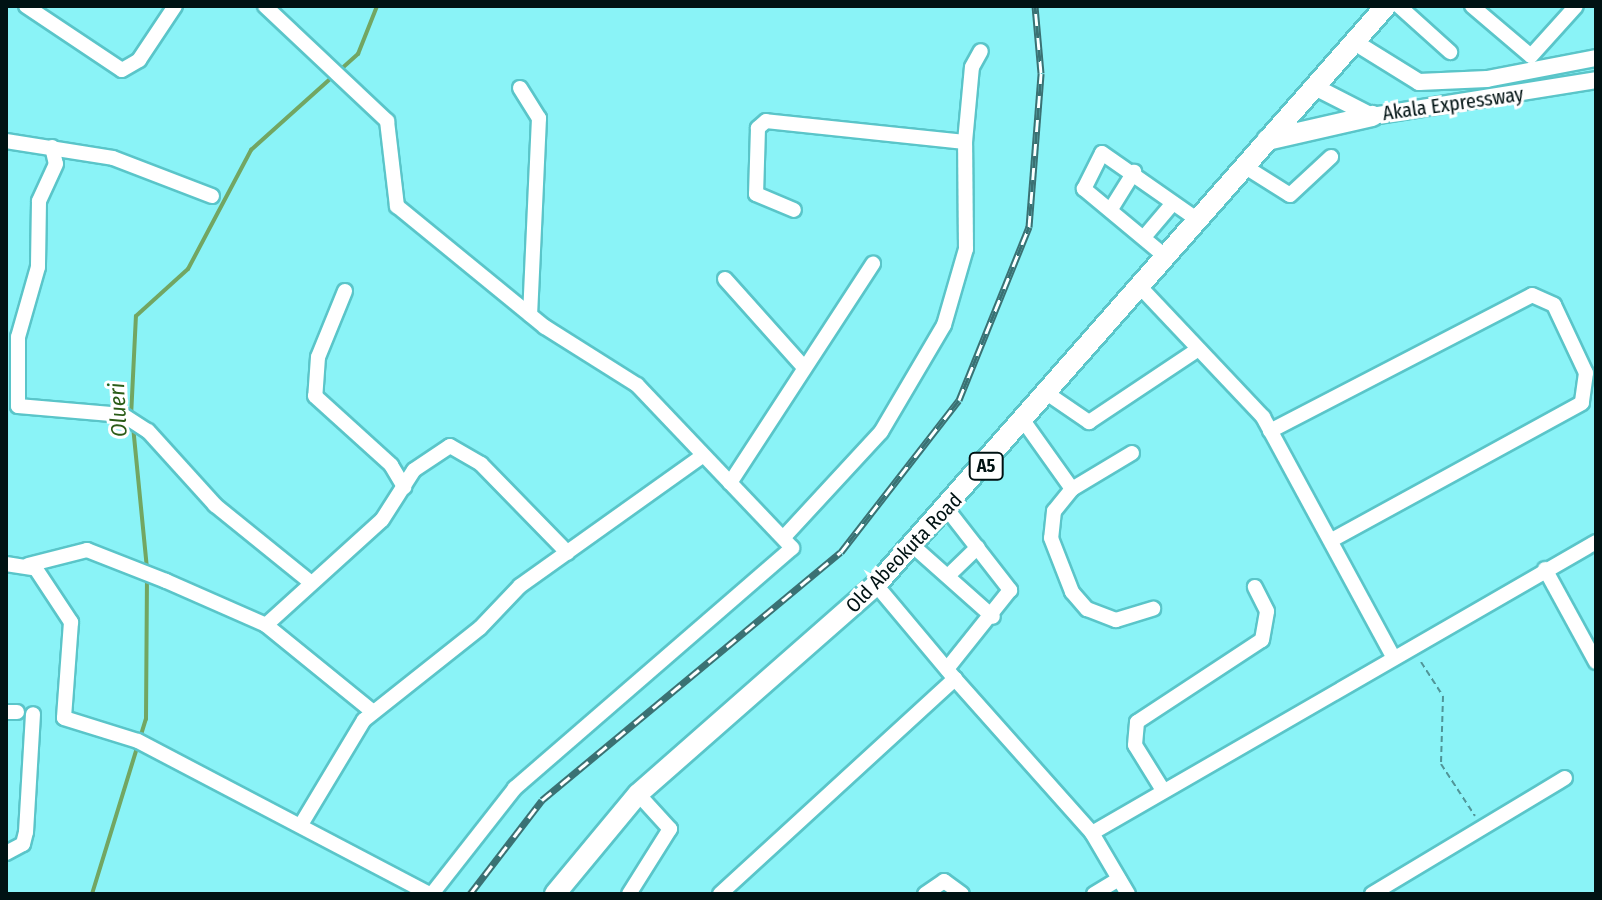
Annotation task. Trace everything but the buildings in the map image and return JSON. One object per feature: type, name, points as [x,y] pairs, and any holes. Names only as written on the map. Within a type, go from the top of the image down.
[{"type":"highway","name":"Old Abeokuta Road","points":[[555,894],[638,794],[876,585],[1143,290],[1166,257],[1244,166],[1386,7]]},
{"type":"highway","points":[[1267,140],[1372,116]]},
{"type":"main road","name":"Akala Expressway","points":[[1356,43],[1419,82],[1487,79],[1596,58]]},
{"type":"main road","name":"Akala Expressway","points":[[1315,87],[1372,116],[1596,80]]},
{"type":"street","points":[[26,6],[122,70],[139,60],[175,6]]},
{"type":"street","points":[[1472,6],[1531,56],[1576,6]]},
{"type":"street","points":[[1386,7],[1450,52]]},
{"type":"street","points":[[28,565],[71,622],[64,718],[105,725],[302,823],[431,894],[515,788],[787,559],[792,548],[625,375],[530,315],[397,206],[387,121],[271,8]]},
{"type":"street","points":[[784,537],[881,432],[944,325],[966,249],[965,142],[972,67],[981,51]]},
{"type":"street","points":[[520,88],[539,118],[530,315]]},
{"type":"street","points":[[794,210],[756,194],[758,128],[766,121],[965,142]]},
{"type":"street","points":[[6,141],[113,158],[212,196]]},
{"type":"street","points":[[52,147],[56,164],[39,201],[38,267],[18,337],[18,406],[123,415],[148,431],[215,505],[310,582]]},
{"type":"street","points":[[1166,257],[1081,182],[1102,153],[1134,172],[1198,220]]},
{"type":"street","points":[[1244,166],[1290,195],[1331,157]]},
{"type":"street","points":[[1111,209],[1134,172]]},
{"type":"street","points":[[1145,236],[1173,203]]},
{"type":"street","points":[[730,483],[801,364],[873,264]]},
{"type":"street","points":[[725,279],[801,364]]},
{"type":"street","points":[[1143,290],[1194,352],[1270,431],[1392,655]]},
{"type":"street","points":[[345,291],[318,357],[315,396],[391,465],[404,487]]},
{"type":"street","points":[[1270,431],[1532,295],[1554,305],[1586,373],[1582,403],[1332,540]]},
{"type":"street","points":[[1048,394],[1089,422],[1194,352]]},
{"type":"street","points":[[1025,423],[1072,489]]},
{"type":"street","points":[[266,625],[382,520],[414,470],[440,449],[458,449],[568,553]]},
{"type":"street","points":[[1132,453],[1072,489],[1054,511],[1051,538],[1072,592],[1087,609],[1116,620],[1153,609]]},
{"type":"street","points":[[302,823],[351,734],[373,712],[568,553],[702,456]]},
{"type":"street","points":[[391,465],[414,470]]},
{"type":"street","points":[[720,894],[951,674],[1010,590],[947,509]]},
{"type":"street","points":[[1092,833],[1161,787],[1596,542]]},
{"type":"street","points":[[912,545],[951,573],[993,617]]},
{"type":"street","points":[[951,573],[978,547]]},
{"type":"street","points":[[6,564],[28,565],[92,551],[266,625],[373,712]]},
{"type":"street","points":[[1545,569],[1596,662]]},
{"type":"street","points":[[876,585],[1092,833],[1128,894]]},
{"type":"street","points":[[1161,787],[1135,745],[1137,722],[1262,640],[1267,611],[1255,587]]},
{"type":"street","points":[[6,853],[23,844],[26,832],[33,714]]},
{"type":"street","points":[[1372,894],[1565,778]]},
{"type":"street","points":[[629,894],[670,829],[638,794]]},
{"type":"street","points":[[1094,894],[1119,879]]},
{"type":"street","points":[[925,894],[944,881],[962,894]]},
{"type":"path","points":[[1409,645],[1443,696],[1441,764],[1482,828]]},
{"type":"waterway","name":"Olueri","points":[[131,417],[136,316],[188,269],[251,150],[358,54],[377,6]]},
{"type":"waterway","name":"Olueri","points":[[133,426],[147,568]]},
{"type":"waterway","name":"Olueri","points":[[92,894],[146,719],[147,577]]},
{"type":"railway","points":[[470,894],[542,800],[841,552],[959,400],[1029,227],[1041,73],[1035,6]]}]
